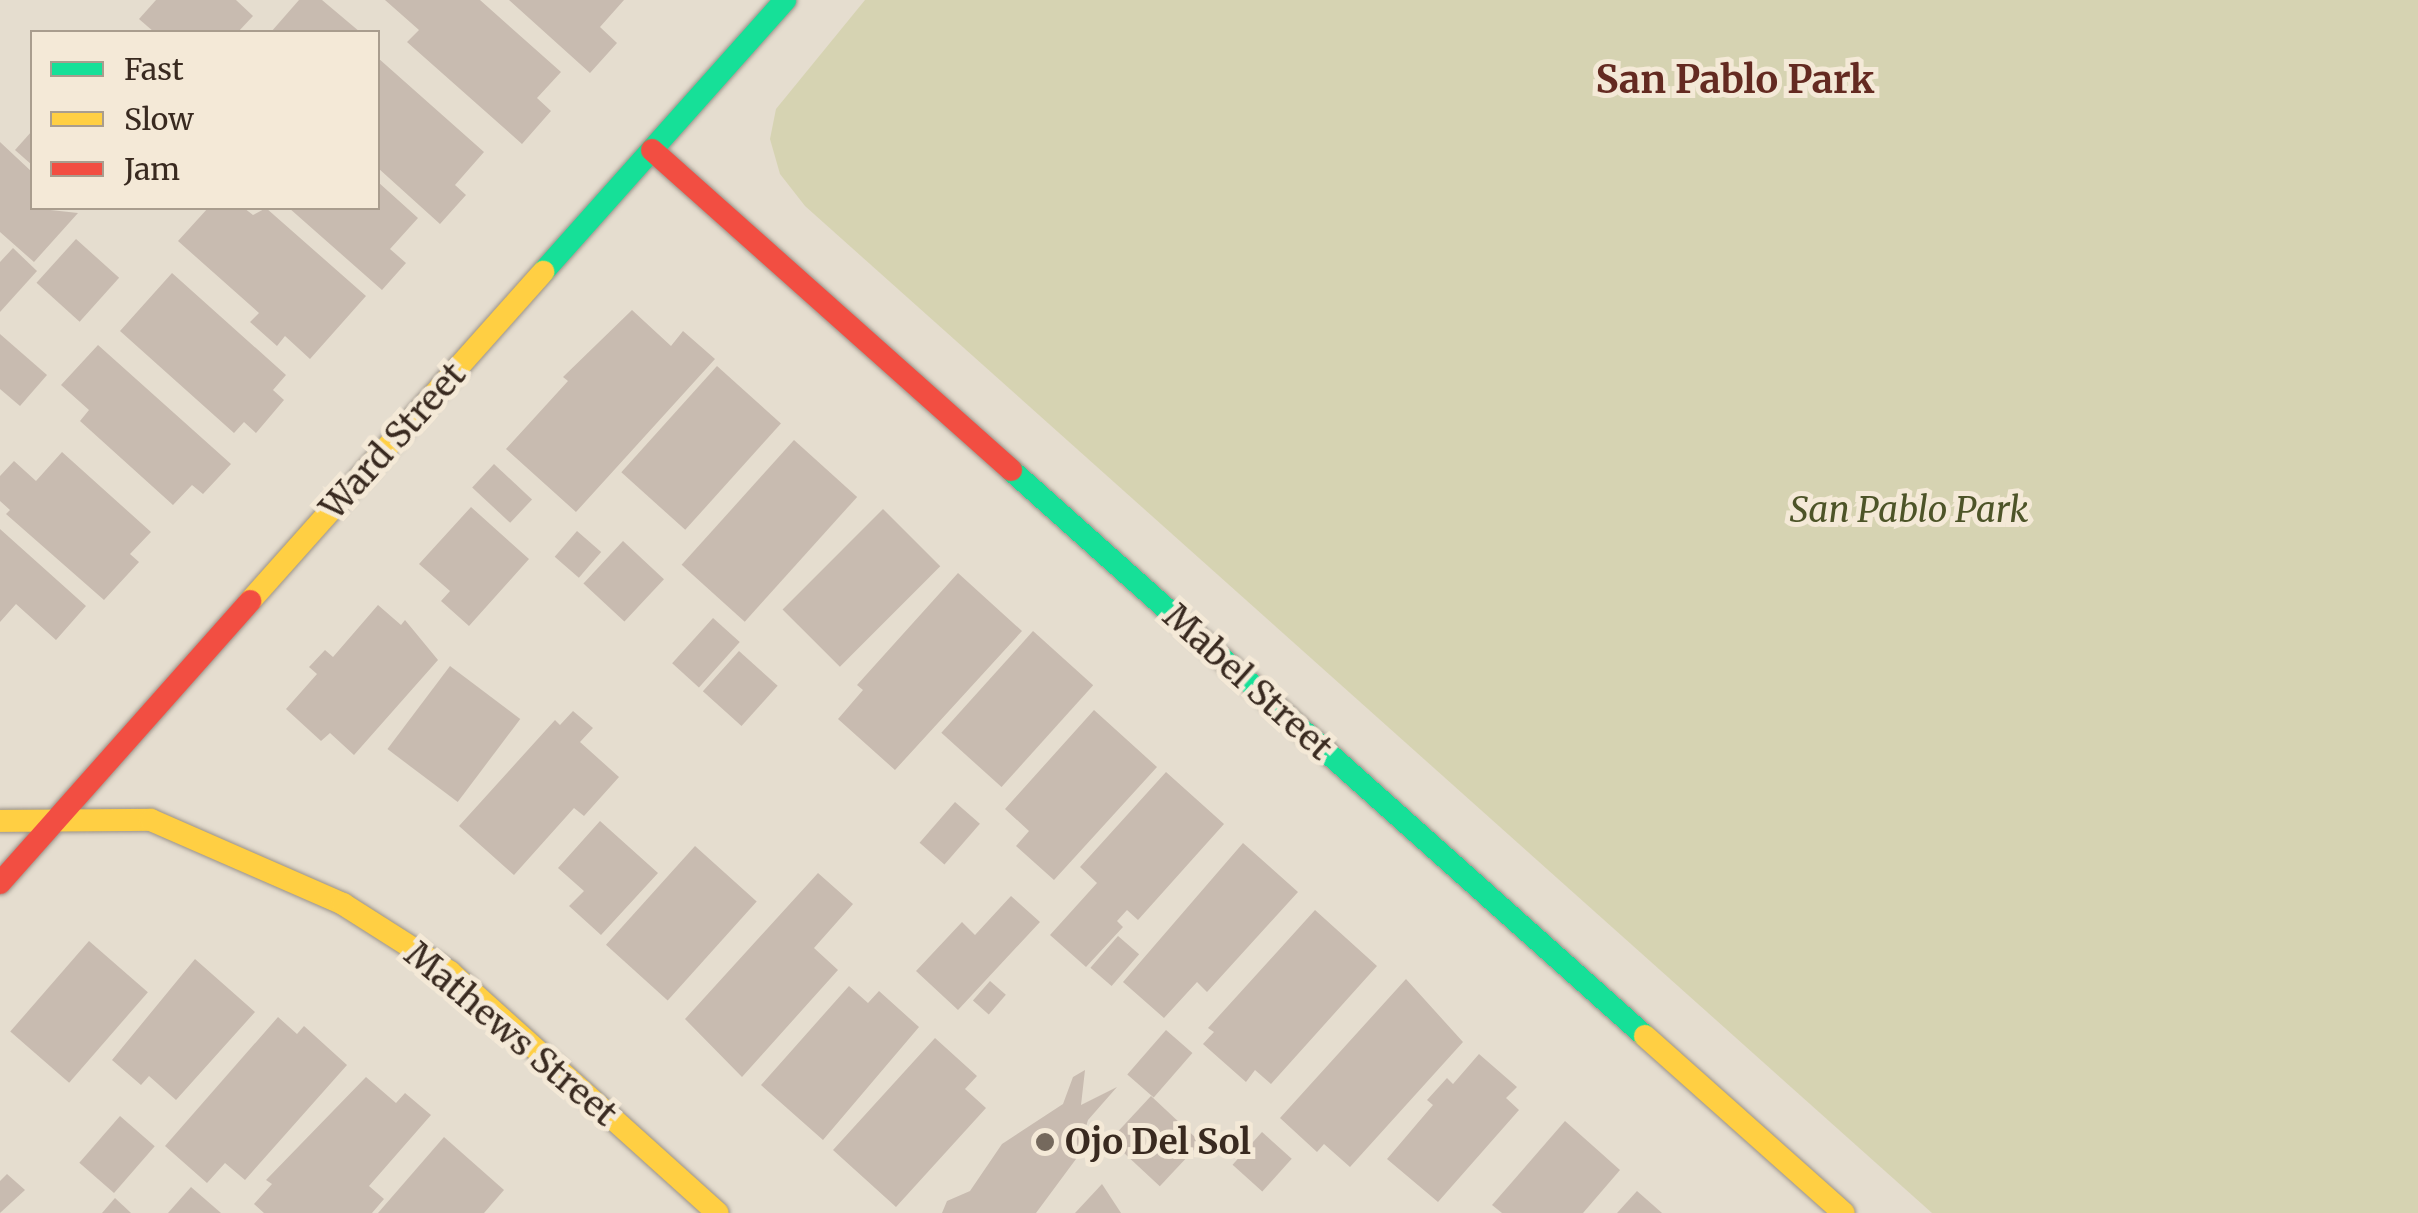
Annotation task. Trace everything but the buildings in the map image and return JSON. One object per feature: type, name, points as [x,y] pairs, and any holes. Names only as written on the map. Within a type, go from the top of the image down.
[{"type":"street","name":"Ward Street","points":[[0,883],[786,0]]},
{"type":"street","name":"Mabel Street","points":[[652,150],[1844,1213]]},
{"type":"street","name":"Mathews Street","points":[[0,821],[151,820],[343,904],[450,972],[718,1213]]},
{"type":"green space","name":"San Pablo Park","points":[[865,0],[2418,0],[2418,1213],[1932,1213],[805,206],[780,174],[770,139],[776,109]]},
{"type":"traffic: fast","points":[[543,272],[785,0]]},
{"type":"traffic: fast","points":[[1011,470],[1645,1036]]},
{"type":"traffic: slow","points":[[250,601],[543,272]]},
{"type":"traffic: slow","points":[[0,821],[151,820],[343,904],[450,972],[718,1213]]},
{"type":"traffic: slow","points":[[1645,1036],[1844,1213]]},
{"type":"traffic: jam","points":[[652,150],[1011,470]]},
{"type":"traffic: jam","points":[[0,883],[250,601]]},
{"type":"place","name":"Ojo Del Sol","points":[[1045,1142]]},
{"type":"district","name":"San Pablo Park","points":[[1735,80]]}]
